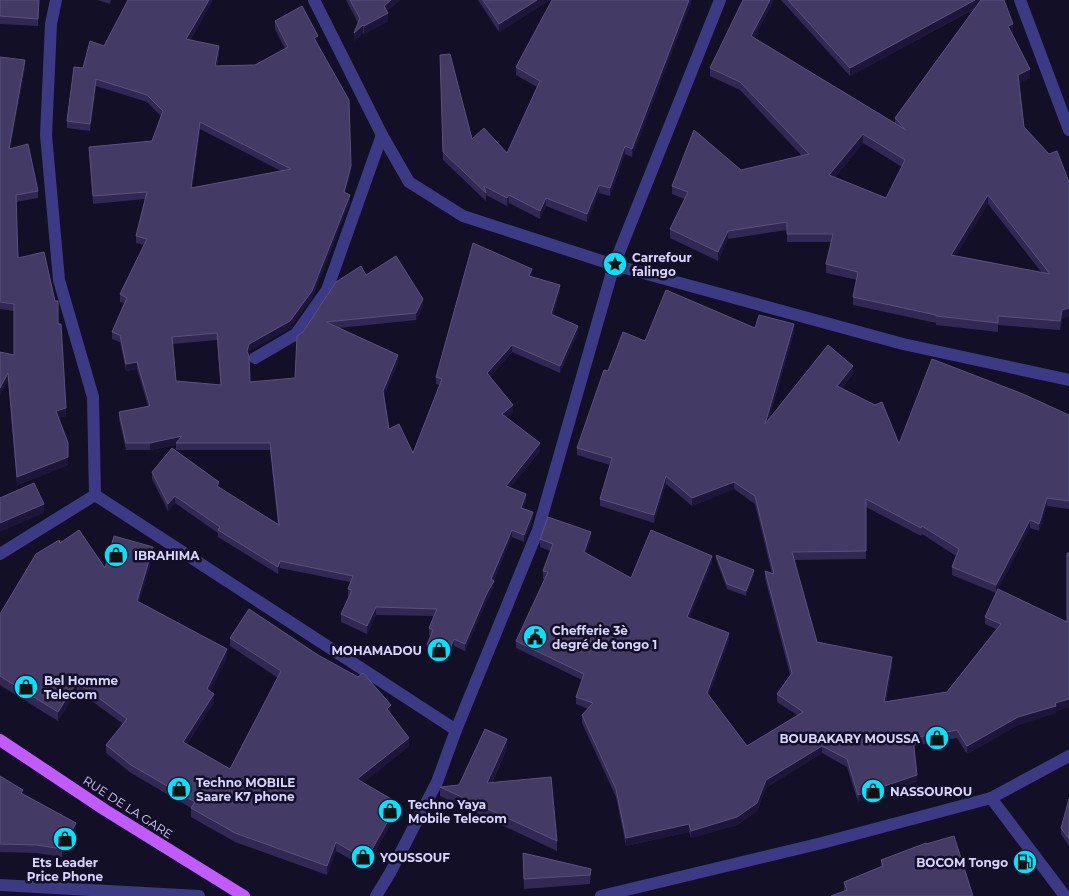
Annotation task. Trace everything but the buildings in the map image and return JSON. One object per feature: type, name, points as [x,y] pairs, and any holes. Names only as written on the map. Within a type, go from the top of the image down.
[{"type":"main road","name":"RUE DE LA GARE","points":[[0,740],[105,810],[244,896]]},
{"type":"street","points":[[56,0],[51,24],[46,135],[60,280],[93,397],[96,495]]},
{"type":"street","points":[[314,0],[382,135],[409,182],[463,216],[614,265],[903,344],[1069,380]]},
{"type":"street","points":[[376,896],[438,782],[456,730],[538,530],[614,265],[720,0]]},
{"type":"street","points":[[1020,0],[1069,130]]},
{"type":"street","points":[[255,358],[296,334],[327,290],[382,135]]},
{"type":"street","points":[[0,554],[96,495]]},
{"type":"street","points":[[96,495],[456,730]]},
{"type":"street","points":[[601,896],[822,843],[991,798],[1069,756]]},
{"type":"street","points":[[991,798],[1065,896]]},
{"type":"street","points":[[0,885],[199,896]]},
{"type":"place","name":"Carrefour falingo","points":[[615,264]]},
{"type":"place","name":"IBRAHIMA","points":[[116,555]]},
{"type":"place","name":"Chefferie 3è degré de tongo 1","points":[[535,637]]},
{"type":"place","name":"MOHAMADOU","points":[[439,650]]},
{"type":"place","name":"Bel Homme Telecom","points":[[26,687]]},
{"type":"place","name":"BOUBAKARY MOUSSA","points":[[937,738]]},
{"type":"place","name":"Techno MOBILE Saare K7 phone","points":[[179,789]]},
{"type":"place","name":"NASSOUROU","points":[[873,791]]},
{"type":"place","name":"Techno Yaya Mobile Telecom","points":[[390,811]]},
{"type":"place","name":"Ets Leader Price Phone","points":[[65,839]]},
{"type":"place","name":"YOUSSOUF","points":[[363,857]]},
{"type":"place","name":"BOCOM Tongo","points":[[1025,862]]}]
